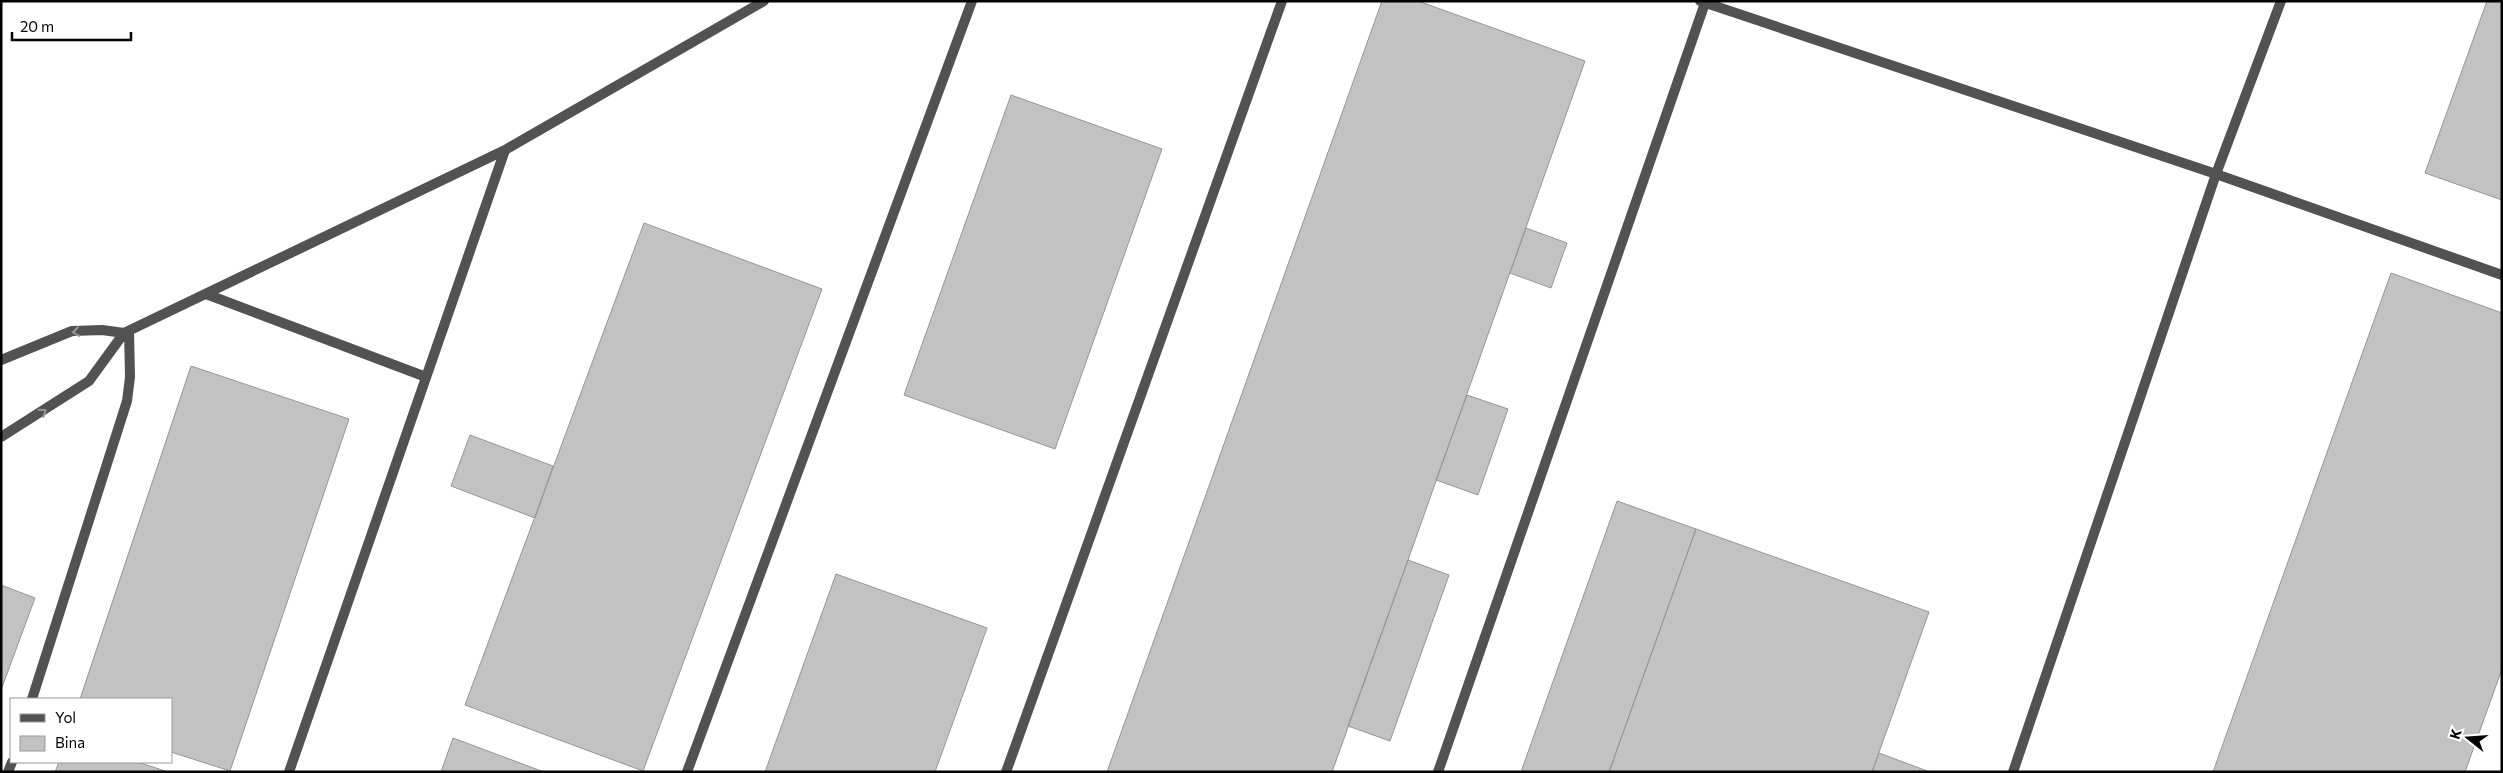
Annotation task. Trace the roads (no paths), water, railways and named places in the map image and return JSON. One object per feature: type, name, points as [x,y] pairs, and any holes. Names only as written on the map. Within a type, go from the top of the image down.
[{"type":"street","points":[[1,437],[89,380],[127,332],[505,150],[764,1]]},
{"type":"street","points":[[687,772],[972,1]]},
{"type":"street","points":[[1006,772],[1282,1]]},
{"type":"street","points":[[2013,772],[2216,174],[2280,1]]},
{"type":"street","points":[[1438,772],[1703,2],[2216,174],[2502,275]]},
{"type":"street","points":[[289,772],[505,150]]},
{"type":"street","points":[[206,294],[426,377]]},
{"type":"street","points":[[1,360],[72,331],[102,330],[127,332]]},
{"type":"street","points":[[32,698],[127,402],[130,377],[127,332]]}]
